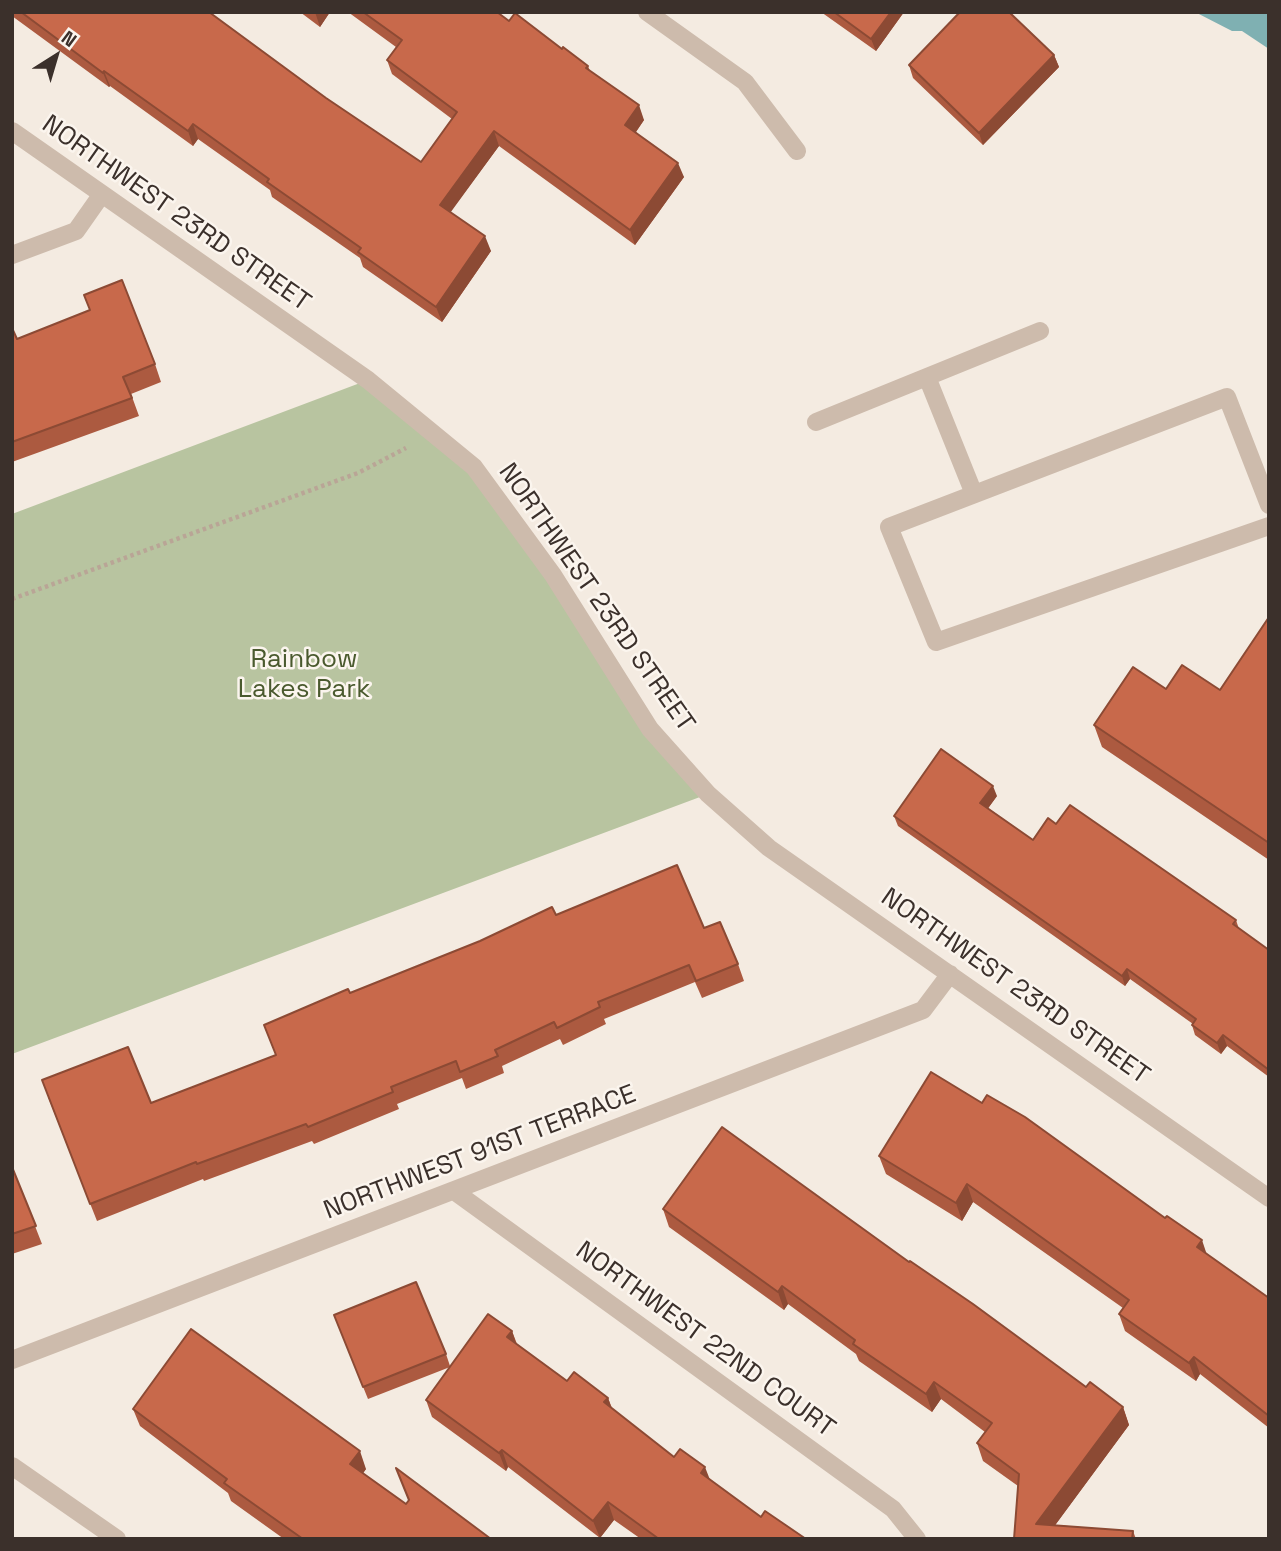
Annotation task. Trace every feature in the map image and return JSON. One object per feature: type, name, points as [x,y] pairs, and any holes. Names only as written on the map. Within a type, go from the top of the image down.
[{"type":"street","points":[[648,12],[745,82],[797,151]]},
{"type":"street","name":"NORTHWEST 23RD STREET","points":[[12,131],[368,380],[474,467],[553,575],[650,729],[708,794],[769,848],[1269,1198]]},
{"type":"street","points":[[12,254],[76,231],[102,194]]},
{"type":"street","points":[[816,422],[1041,331]]},
{"type":"street","points":[[927,377],[974,494]]},
{"type":"street","points":[[1269,505],[1227,397],[889,527],[936,642],[1269,526]]},
{"type":"street","name":"NORTHWEST 91ST TERRACE","points":[[12,1360],[923,1010],[950,974]]},
{"type":"street","name":"NORTHWEST 22ND COURT","points":[[454,1191],[893,1509],[917,1539]]},
{"type":"street","points":[[12,1466],[117,1539]]},
{"type":"path","points":[[12,599],[358,473],[435,433]]},
{"type":"green space","name":"Rainbow Lakes Park","points":[[368,380],[474,467],[650,729],[708,794],[12,1054],[12,514]]},
{"type":"water","points":[[1195,12],[1269,12],[1269,49],[1242,31],[1232,31]]},
{"type":"building","points":[[21,12],[209,12],[326,98],[421,162],[457,112],[387,60],[402,40],[363,12],[497,12],[509,21],[515,13],[639,105],[625,125],[678,163],[630,230],[494,131],[440,205],[485,236],[436,307],[358,252],[361,248],[267,182],[269,179],[193,124],[188,131]]},
{"type":"building","points":[[834,12],[891,12],[871,39]]},
{"type":"building","points":[[960,12],[1009,12],[1054,55],[979,133],[909,65]]},
{"type":"building","points":[[122,280],[155,364],[123,377],[132,398],[12,442],[12,328],[17,339],[90,310],[84,295]]},
{"type":"building","points":[[1269,617],[1269,843],[1094,725],[1133,667],[1166,689],[1182,665],[1220,690]]},
{"type":"building","points":[[941,749],[993,786],[980,803],[1033,840],[1048,818],[1056,824],[1070,805],[1236,920],[1233,924],[1269,950],[1269,1070],[1223,1035],[1217,1043],[1192,1025],[1196,1019],[1127,969],[1122,976],[894,816]]},
{"type":"building","points":[[677,865],[704,928],[720,922],[738,964],[696,981],[689,965],[598,1002],[600,1007],[557,1028],[554,1022],[495,1050],[498,1056],[460,1072],[456,1061],[391,1087],[393,1092],[308,1127],[306,1124],[197,1164],[196,1162],[90,1204],[42,1080],[128,1047],[151,1103],[276,1055],[264,1025],[348,989],[350,993],[480,941],[552,907],[556,915]]},
{"type":"building","points":[[931,1072],[982,1103],[987,1095],[1025,1117],[1165,1218],[1167,1216],[1202,1240],[1197,1247],[1269,1298],[1269,1416],[1194,1357],[1189,1363],[1119,1314],[1129,1300],[967,1184],[956,1203],[879,1156]]},
{"type":"building","points":[[722,1127],[1086,1387],[1090,1382],[1123,1407],[1036,1524],[1133,1531],[1132,1539],[1014,1539],[1019,1474],[977,1443],[992,1423],[934,1382],[926,1394],[853,1344],[855,1340],[782,1286],[778,1292],[663,1209]]},
{"type":"building","points":[[12,1167],[36,1226],[12,1234]]},
{"type":"building","points":[[416,1282],[446,1354],[363,1387],[334,1315]]},
{"type":"building","points":[[488,1314],[512,1331],[507,1337],[567,1381],[574,1372],[608,1398],[604,1402],[674,1457],[680,1449],[705,1467],[701,1473],[761,1517],[765,1511],[806,1539],[659,1539],[608,1502],[593,1521],[502,1450],[499,1453],[426,1400]]},
{"type":"building","points":[[191,1329],[360,1451],[350,1464],[406,1504],[409,1500],[396,1468],[491,1539],[303,1539],[224,1483],[227,1479],[133,1409]]}]
